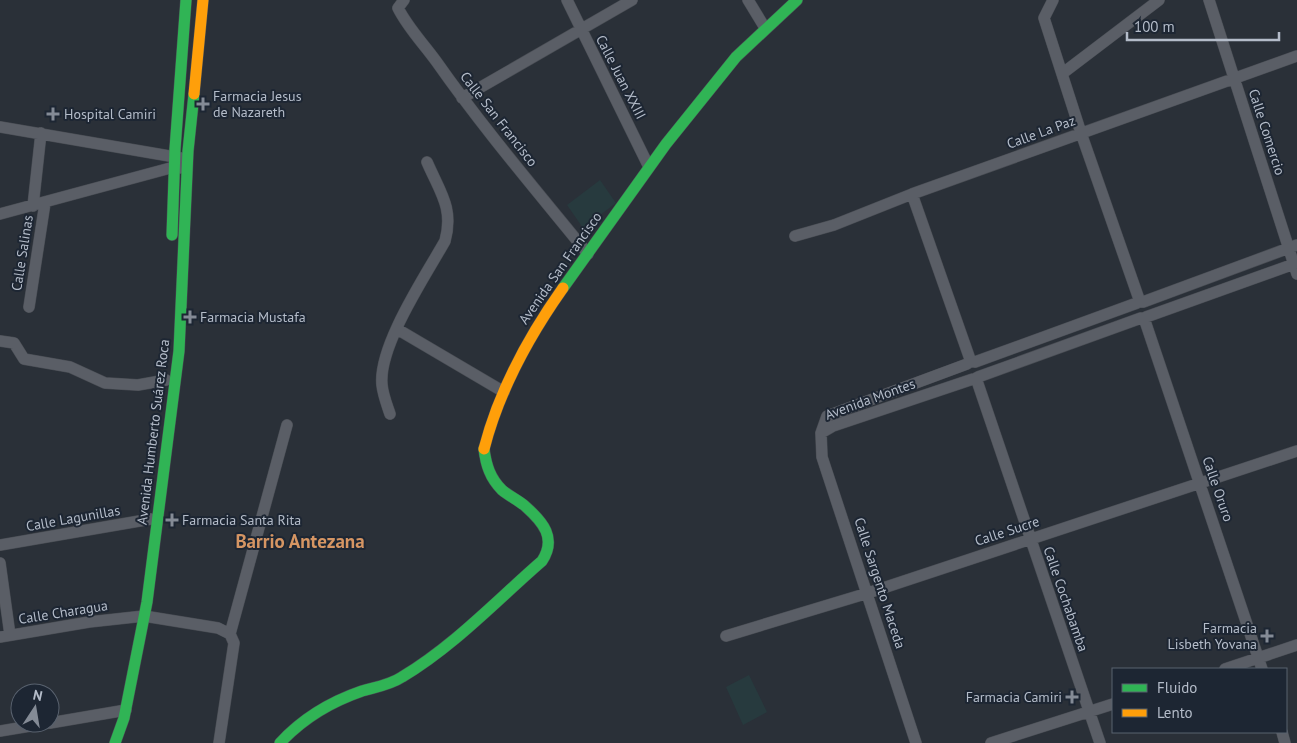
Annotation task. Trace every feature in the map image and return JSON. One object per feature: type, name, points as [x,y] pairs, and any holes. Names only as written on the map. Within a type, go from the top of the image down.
[{"type":"main road","name":"Avenida Humberto Suárez Roca","points":[[137,617],[151,519],[169,352],[175,162],[186,0]]},
{"type":"main road","name":"Avenida Humberto Suárez Roca","points":[[114,743],[122,711],[179,351],[187,163],[203,0]]},
{"type":"main road","name":"Avenida San Francisco","points":[[280,743],[295,726],[322,708],[340,699],[400,678],[454,638],[542,561],[549,550],[550,543],[543,526],[524,505],[503,491],[493,479],[486,465],[484,448],[504,392],[537,325],[649,167],[736,57],[797,0]]},
{"type":"main road","name":"Avenida Humberto Suárez Roca","points":[[106,743],[122,711]]},
{"type":"street","name":"Calle San Francisco","points":[[404,0],[398,8],[408,28],[588,254]]},
{"type":"street","name":"Calle Juan XXIII","points":[[567,0],[649,167]]},
{"type":"street","points":[[462,98],[632,0]]},
{"type":"street","points":[[748,0],[765,28]]},
{"type":"street","points":[[1053,0],[1044,18],[1081,134],[1140,302]]},
{"type":"street","points":[[1063,73],[1159,0]]},
{"type":"street","name":"Calle Comercio","points":[[1209,0],[1293,247],[1296,267]]},
{"type":"street","name":"Calle La Paz","points":[[795,236],[834,225],[912,194],[1297,56]]},
{"type":"street","points":[[0,127],[41,133],[187,163]]},
{"type":"street","points":[[33,206],[41,133]]},
{"type":"street","points":[[0,214],[45,203],[175,162]]},
{"type":"street","points":[[390,414],[382,383],[387,356],[397,328],[445,241],[449,227],[448,209],[426,162]]},
{"type":"street","points":[[912,194],[971,362]]},
{"type":"street","name":"Calle Salinas","points":[[28,307],[45,203]]},
{"type":"street","name":"Avenida Montes","points":[[821,432],[827,416],[971,362],[1293,247]]},
{"type":"street","name":"Avenida Montes","points":[[821,432],[833,426],[1296,267]]},
{"type":"street","name":"Calle Oruro","points":[[1140,302],[1147,304],[1150,310],[1144,318],[1260,664]]},
{"type":"street","points":[[397,328],[504,392]]},
{"type":"street","points":[[0,341],[14,343],[24,359],[70,367],[105,383],[138,385],[166,380]]},
{"type":"street","name":"Calle Cochabamba","points":[[971,362],[981,367],[982,372],[976,378],[1100,743]]},
{"type":"street","points":[[219,743],[234,643],[230,634],[287,424]]},
{"type":"street","name":"Calle Sargento Maceda","points":[[821,432],[822,457],[916,743]]},
{"type":"street","name":"Calle Sucre","points":[[726,636],[868,593],[1297,451]]},
{"type":"street","name":"Calle Lagunillas","points":[[0,545],[151,519]]},
{"type":"street","points":[[0,563],[5,636]]},
{"type":"street","points":[[137,617],[218,628],[230,634]]},
{"type":"street","name":"Calle Charagua","points":[[5,636],[137,617]]},
{"type":"street","points":[[1232,668],[1260,664],[1297,645]]},
{"type":"street","points":[[992,743],[1112,704]]},
{"type":"street","points":[[60,721],[122,711]]},
{"type":"green space","points":[[600,180],[616,203],[583,228],[567,205]]},
{"type":"green space","points":[[749,675],[767,712],[743,725],[726,687]]},
{"type":"traffic: fast","points":[[172,235],[175,149],[186,0]]},
{"type":"traffic: fast","points":[[563,288],[666,144],[736,57],[797,0]]},
{"type":"traffic: fast","points":[[115,743],[124,718],[147,602],[179,351],[188,151],[194,94]]},
{"type":"traffic: fast","points":[[280,743],[308,718],[328,706],[362,691],[393,682],[421,665],[475,622],[542,561],[548,545],[546,531],[532,512],[505,492],[494,481],[489,471],[484,449]]},
{"type":"traffic: slow","points":[[194,94],[203,0]]},
{"type":"traffic: slow","points":[[484,449],[490,427],[516,365],[538,325],[563,288]]},
{"type":"place","name":"Farmacia Jesus de Nazareth","points":[[203,104]]},
{"type":"place","name":"Hospital Camiri","points":[[53,114]]},
{"type":"place","name":"Farmacia Mustafa","points":[[190,317]]},
{"type":"place","name":"Farmacia Santa Rita","points":[[172,520]]},
{"type":"place","name":"Farmacia Lisbeth Yovana","points":[[1267,636]]},
{"type":"place","name":"Farmacia Camiri","points":[[1072,697]]},
{"type":"district","name":"Barrio Antezana","points":[[300,541]]}]
